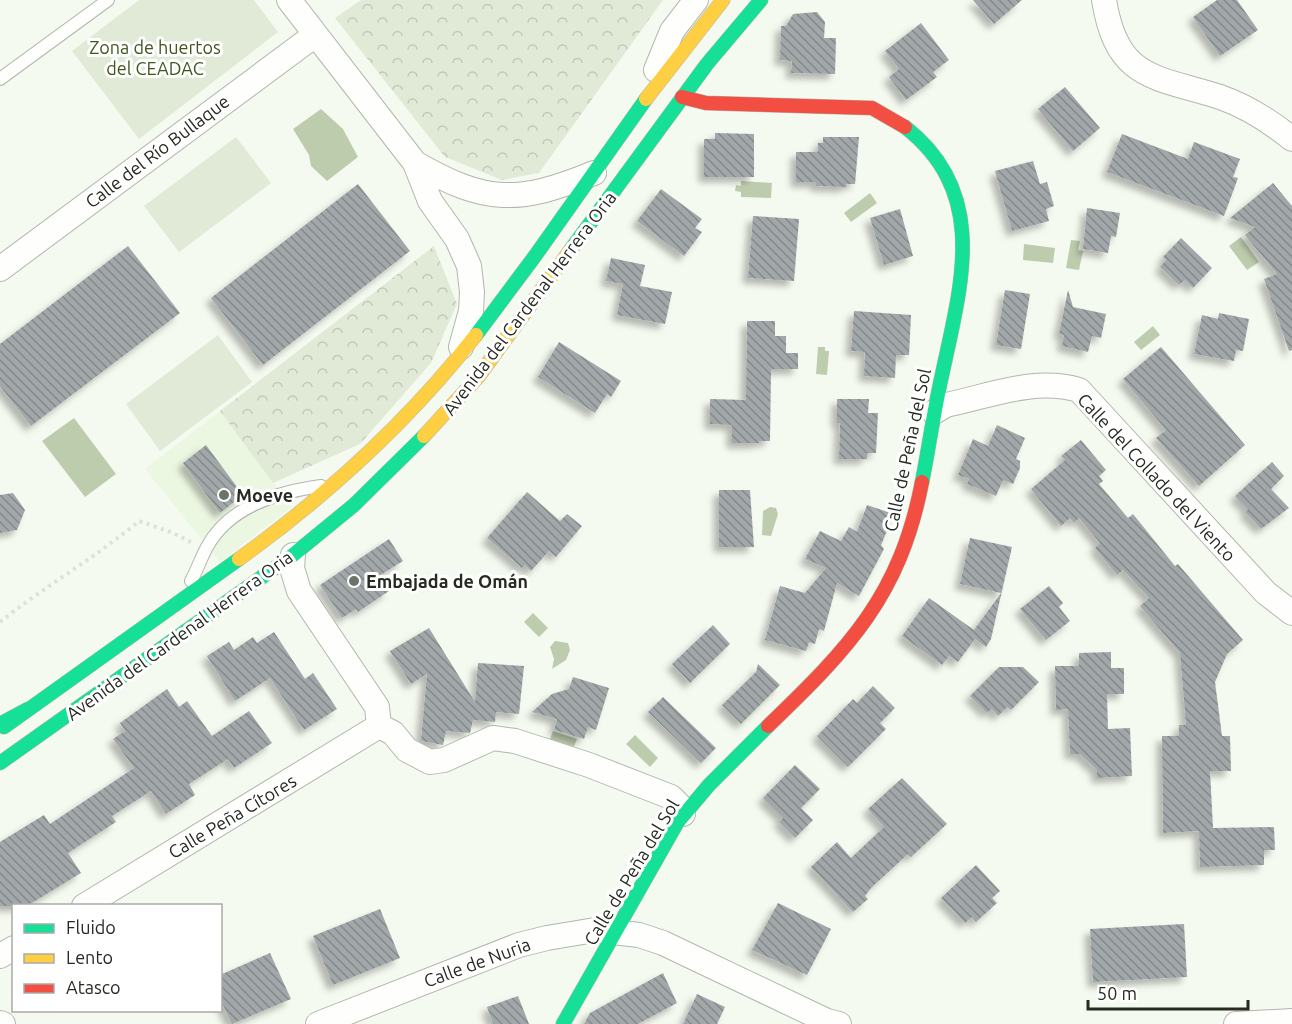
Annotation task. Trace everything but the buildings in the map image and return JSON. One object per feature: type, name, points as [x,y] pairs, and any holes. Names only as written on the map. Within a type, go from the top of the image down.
[{"type":"main road","name":"Avenida del Cardenal Herrera Oria","points":[[0,730],[340,483],[415,411],[458,360],[639,110],[723,0]]},
{"type":"main road","name":"Avenida del Cardenal Herrera Oria","points":[[0,764],[292,555],[384,478],[435,427],[465,392],[682,98],[761,0]]},
{"type":"main road","name":"Calle de Peña del Sol","points":[[564,1024],[613,931],[683,814],[829,665],[888,588],[906,540],[921,488],[958,292],[964,243],[961,213],[952,183],[926,142],[893,118],[872,108],[706,103],[682,98]]},
{"type":"main road","points":[[0,724],[28,709]]},
{"type":"street","points":[[288,0],[415,163],[430,201],[457,239],[469,266],[472,292],[471,311],[458,360]]},
{"type":"street","name":"Avenida del Cardenal Herrera Oria","points":[[639,110],[672,31],[696,0]]},
{"type":"street","points":[[1104,0],[1112,37],[1124,57],[1142,72],[1223,98],[1253,112],[1292,139]]},
{"type":"street","name":"Calle del Río Bullaque","points":[[0,269],[315,35]]},
{"type":"street","points":[[415,163],[447,181],[470,190],[514,196],[541,193],[594,173]]},
{"type":"street","name":"Calle del Collado del Viento","points":[[934,412],[946,405],[1029,386],[1065,386],[1079,390],[1266,593],[1292,613]]},
{"type":"street","points":[[292,555],[292,568],[299,591],[377,707],[379,726],[393,733],[407,750],[430,762],[444,760],[493,738],[514,741],[589,765],[671,797],[681,807],[683,814]]},
{"type":"street","name":"Calle Peña Cítores","points":[[87,904],[379,726]]},
{"type":"street","name":"Calle de Nuria","points":[[318,1024],[519,945],[571,933],[613,931],[663,943],[827,1021],[839,1024]]},
{"type":"street","points":[[1236,1024],[1292,1021]]},
{"type":"lane","points":[[0,79],[108,0]]},
{"type":"lane","points":[[176,604],[199,567],[208,546],[229,522],[251,505],[305,488],[340,483]]},
{"type":"path","points":[[0,622],[32,597],[101,553],[139,521],[173,532],[194,543]]},
{"type":"shaded area","points":[[321,109],[343,129],[358,157],[327,181],[311,166],[309,155],[293,129]]},
{"type":"shaded area","points":[[741,181],[772,183],[771,198],[741,197],[741,192],[735,191],[736,185],[741,186]]},
{"type":"shaded area","points":[[870,193],[877,203],[851,222],[844,213]]},
{"type":"shaded area","points":[[1241,237],[1259,262],[1247,270],[1229,246]]},
{"type":"shaded area","points":[[1071,240],[1080,241],[1078,250],[1083,251],[1079,270],[1066,268]]},
{"type":"shaded area","points":[[1024,244],[1055,248],[1053,263],[1023,260]]},
{"type":"shaded area","points":[[1153,326],[1160,335],[1141,350],[1134,342]]},
{"type":"shaded area","points":[[818,347],[825,347],[825,351],[829,351],[827,375],[816,374]]},
{"type":"shaded area","name":"Moeve","points":[[220,411],[292,507],[220,562],[145,469]]},
{"type":"shaded area","points":[[74,418],[116,474],[85,497],[42,441]]},
{"type":"shaded area","points":[[770,507],[776,508],[778,514],[771,536],[762,535],[763,511]]},
{"type":"shaded area","points":[[533,613],[548,628],[539,637],[524,622]]},
{"type":"shaded area","points":[[555,641],[568,643],[570,650],[566,660],[552,669],[554,659],[550,647]]},
{"type":"shaded area","points":[[553,731],[577,739],[574,747],[550,739]]},
{"type":"shaded area","points":[[635,735],[658,758],[650,767],[626,744]]},
{"type":"green space","name":"Zona de huertos del CEADAC","points":[[139,0],[254,0],[278,32],[139,139],[72,51]]},
{"type":"green space","points":[[361,0],[663,0],[539,173],[502,180],[445,157],[335,18]]},
{"type":"green space","points":[[236,137],[271,183],[179,252],[144,206]]},
{"type":"green space","points":[[434,246],[457,304],[431,363],[360,444],[273,483],[220,411]]},
{"type":"green space","points":[[218,335],[252,382],[160,451],[126,404]]},
{"type":"traffic: fast","points":[[572,248],[707,64],[761,0]]},
{"type":"traffic: fast","points":[[476,335],[646,99]]},
{"type":"traffic: fast","points":[[905,127],[932,153],[949,181],[959,211],[963,242],[956,308],[922,482]]},
{"type":"traffic: fast","points":[[0,763],[293,555],[354,505],[424,436]]},
{"type":"traffic: fast","points":[[4,727],[239,559]]},
{"type":"traffic: fast","points":[[0,724],[28,709]]},
{"type":"traffic: fast","points":[[563,1024],[677,823],[709,785],[768,726]]},
{"type":"traffic: slow","points":[[646,99],[723,0]]},
{"type":"traffic: slow","points":[[424,436],[478,377],[572,248]]},
{"type":"traffic: slow","points":[[239,559],[304,509],[366,455],[423,398],[476,335]]},
{"type":"traffic: jam","points":[[682,97],[706,103],[872,108],[905,127]]},
{"type":"traffic: jam","points":[[768,726],[847,645],[867,618],[885,589],[900,557],[922,482]]},
{"type":"place","name":"Moeve","points":[[224,495]]},
{"type":"place","name":"Embajada de Omán","points":[[354,581]]}]
